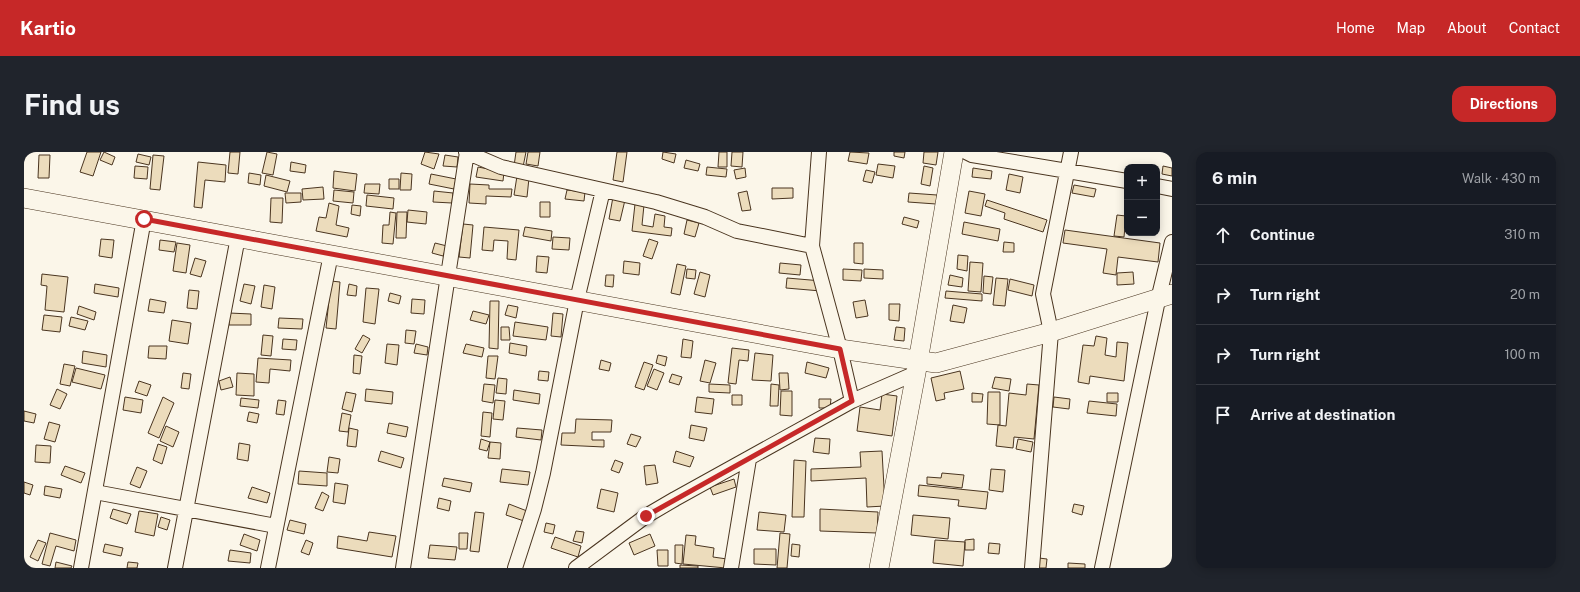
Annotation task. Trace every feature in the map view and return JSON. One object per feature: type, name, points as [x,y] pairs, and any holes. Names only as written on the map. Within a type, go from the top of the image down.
[{"type":"street","points":[[403,568],[466,152],[501,166],[656,202],[692,212],[705,216],[738,231],[812,246]]},
{"type":"street","points":[[819,152],[812,246],[840,349],[852,401]]},
{"type":"street","points":[[879,568],[917,366],[954,152]]},
{"type":"street","points":[[966,152],[972,155],[1124,180]]},
{"type":"street","points":[[1032,568],[1051,332],[1043,294],[1071,152]]},
{"type":"street","points":[[1160,186],[1172,188]]},
{"type":"street","points":[[515,568],[534,509],[543,473],[577,300],[603,190]]},
{"type":"street","points":[[24,198],[840,349],[917,366]]},
{"type":"street","points":[[81,568],[144,219]]},
{"type":"street","points":[[175,568],[238,237]]},
{"type":"street","points":[[1102,568],[1165,297],[1172,242]]},
{"type":"street","points":[[268,568],[331,254]]},
{"type":"street","points":[[585,565],[646,516],[917,366],[936,363],[1051,332],[1165,297]]},
{"type":"street","points":[[731,568],[749,459]]},
{"type":"street","points":[[94,492],[276,526]]},
{"type":"building","points":[[87,152],[101,152],[93,176],[80,172]]},
{"type":"building","points":[[104,152],[115,157],[112,165],[100,160]]},
{"type":"building","points":[[230,152],[240,152],[238,174],[228,173]]},
{"type":"building","points":[[267,152],[277,154],[273,175],[262,173]]},
{"type":"building","points":[[425,152],[439,154],[434,169],[421,164]]},
{"type":"building","points":[[516,152],[526,152],[523,167],[514,166]]},
{"type":"building","points":[[528,152],[540,152],[538,166],[526,164]]},
{"type":"building","points":[[617,152],[627,152],[623,182],[613,180]]},
{"type":"building","points":[[663,152],[676,154],[674,163],[662,159]]},
{"type":"building","points":[[719,152],[727,152],[727,167],[718,167]]},
{"type":"building","points":[[732,152],[743,152],[742,167],[731,166]]},
{"type":"building","points":[[850,152],[869,153],[867,164],[848,161]]},
{"type":"building","points":[[894,152],[905,152],[904,158],[894,156]]},
{"type":"building","points":[[924,152],[938,152],[936,165],[923,163]]},
{"type":"building","points":[[138,154],[151,157],[149,165],[136,162]]},
{"type":"building","points":[[39,155],[50,155],[49,178],[38,178]]},
{"type":"building","points":[[153,155],[164,156],[160,190],[150,189]]},
{"type":"building","points":[[445,155],[458,157],[457,167],[443,166]]},
{"type":"building","points":[[686,160],[700,164],[698,171],[684,168]]},
{"type":"building","points":[[198,162],[226,165],[225,182],[205,180],[202,208],[194,207]]},
{"type":"building","points":[[291,162],[306,165],[305,173],[290,171]]},
{"type":"building","points":[[878,164],[895,166],[893,178],[876,175]]},
{"type":"building","points":[[135,166],[148,167],[147,179],[134,178]]},
{"type":"building","points":[[924,166],[933,168],[930,186],[921,184]]},
{"type":"building","points":[[1163,166],[1172,168],[1172,176],[1162,174]]},
{"type":"building","points":[[478,167],[504,172],[503,181],[476,177]]},
{"type":"building","points":[[707,167],[727,169],[726,177],[706,175]]},
{"type":"building","points":[[745,168],[746,177],[736,179],[734,170]]},
{"type":"building","points":[[973,168],[992,171],[991,179],[972,177]]},
{"type":"building","points":[[866,170],[875,172],[872,183],[863,181]]},
{"type":"building","points":[[334,171],[357,174],[355,191],[333,188]]},
{"type":"building","points":[[249,173],[261,175],[260,185],[248,183]]},
{"type":"building","points":[[401,173],[412,174],[411,190],[400,190]]},
{"type":"building","points":[[431,174],[456,179],[454,189],[429,184]]},
{"type":"building","points":[[1009,174],[1023,177],[1020,193],[1006,190]]},
{"type":"building","points":[[266,175],[290,181],[287,192],[264,186]]},
{"type":"building","points":[[517,176],[529,178],[527,197],[514,195]]},
{"type":"building","points":[[389,179],[399,179],[399,189],[389,189]]},
{"type":"building","points":[[365,184],[380,184],[379,194],[364,193]]},
{"type":"building","points":[[470,184],[489,185],[489,189],[512,189],[511,197],[486,196],[486,204],[469,203]]},
{"type":"building","points":[[1074,185],[1096,189],[1094,197],[1072,193]]},
{"type":"building","points":[[323,187],[324,199],[303,200],[302,189]]},
{"type":"building","points":[[772,188],[793,188],[793,198],[772,199]]},
{"type":"building","points":[[334,190],[354,192],[353,203],[333,201]]},
{"type":"building","points":[[567,190],[585,192],[584,201],[565,199]]},
{"type":"building","points":[[434,191],[453,193],[452,203],[433,202]]},
{"type":"building","points":[[747,191],[751,210],[742,211],[738,193]]},
{"type":"building","points":[[969,191],[985,194],[981,216],[965,213]]},
{"type":"building","points":[[285,193],[301,193],[301,202],[286,203]]},
{"type":"building","points":[[909,193],[937,195],[936,204],[908,202]]},
{"type":"building","points":[[367,195],[394,198],[393,209],[366,206]]},
{"type":"building","points":[[613,197],[625,200],[620,221],[609,219]]},
{"type":"building","points":[[271,198],[283,198],[282,223],[270,222]]},
{"type":"building","points":[[987,200],[1047,220],[1043,232],[1004,219],[1005,213],[985,206]]},
{"type":"building","points":[[540,202],[550,202],[550,217],[540,217]]},
{"type":"building","points":[[329,203],[339,206],[336,225],[349,228],[347,237],[316,231],[319,217],[326,218]]},
{"type":"building","points":[[635,204],[644,205],[642,225],[653,227],[655,214],[665,216],[664,227],[672,228],[671,236],[632,231]]},
{"type":"building","points":[[352,205],[361,206],[360,216],[351,214]]},
{"type":"building","points":[[408,210],[427,212],[426,224],[407,222]]},
{"type":"building","points":[[390,212],[396,213],[393,244],[382,243],[383,225],[389,225]]},
{"type":"building","points":[[397,212],[407,212],[406,238],[396,238]]},
{"type":"building","points":[[1117,215],[1124,216],[1124,237],[1114,236]]},
{"type":"building","points":[[904,217],[919,221],[917,228],[902,224]]},
{"type":"building","points":[[687,220],[699,223],[695,237],[684,234]]},
{"type":"building","points":[[964,222],[1000,229],[998,241],[962,234]]},
{"type":"building","points":[[463,224],[473,225],[470,258],[459,257]]},
{"type":"building","points":[[484,227],[519,230],[516,260],[507,259],[508,241],[494,240],[493,251],[482,250]]},
{"type":"building","points":[[525,227],[552,231],[551,241],[523,236]]},
{"type":"building","points":[[1065,230],[1160,243],[1158,262],[1118,257],[1116,275],[1103,273],[1107,249],[1063,243]]},
{"type":"building","points":[[553,237],[570,238],[569,250],[552,249]]},
{"type":"building","points":[[101,239],[114,240],[112,258],[99,256]]},
{"type":"building","points":[[649,239],[658,242],[652,259],[643,256]]},
{"type":"building","points":[[160,240],[176,242],[174,252],[159,250]]},
{"type":"building","points":[[1004,242],[1014,243],[1014,252],[1003,252]]},
{"type":"building","points":[[177,243],[190,245],[186,273],[173,271]]},
{"type":"building","points":[[435,243],[447,246],[443,256],[432,253]]},
{"type":"building","points":[[854,243],[863,243],[863,264],[854,263]]},
{"type":"building","points":[[958,255],[968,256],[967,271],[957,269]]},
{"type":"building","points":[[537,256],[549,257],[547,273],[536,272]]},
{"type":"building","points":[[195,258],[206,261],[201,277],[190,274]]},
{"type":"building","points":[[624,261],[640,263],[639,275],[623,273]]},
{"type":"building","points":[[970,262],[983,263],[981,292],[968,291]]},
{"type":"building","points":[[780,263],[801,265],[800,275],[779,273]]},
{"type":"building","points":[[677,264],[686,266],[680,295],[671,293]]},
{"type":"building","points":[[687,269],[696,270],[695,279],[686,278]]},
{"type":"building","points":[[843,269],[862,270],[861,281],[843,280]]},
{"type":"building","points":[[864,269],[883,270],[883,279],[864,278]]},
{"type":"building","points":[[700,272],[710,275],[705,297],[694,294]]},
{"type":"building","points":[[1133,272],[1134,284],[1117,285],[1117,273]]},
{"type":"building","points":[[42,274],[68,277],[64,312],[45,310],[47,286],[41,285]]},
{"type":"building","points":[[606,275],[614,275],[613,287],[605,286]]},
{"type":"building","points":[[950,275],[963,278],[962,287],[948,285]]},
{"type":"building","points":[[984,276],[993,277],[991,294],[983,293]]},
{"type":"building","points":[[787,278],[822,281],[821,291],[786,288]]},
{"type":"building","points":[[996,278],[1008,279],[1005,306],[993,305]]},
{"type":"building","points":[[1010,279],[1034,285],[1032,296],[1008,290]]},
{"type":"building","points":[[331,281],[340,282],[336,329],[326,328]]},
{"type":"building","points":[[95,284],[119,288],[118,297],[94,293]]},
{"type":"building","points":[[244,284],[255,286],[251,304],[240,301]]},
{"type":"building","points":[[349,284],[357,286],[356,296],[347,295]]},
{"type":"building","points":[[264,285],[275,287],[272,309],[261,307]]},
{"type":"building","points":[[366,288],[379,289],[375,324],[363,322]]},
{"type":"building","points":[[189,290],[199,291],[197,309],[187,308]]},
{"type":"building","points":[[946,291],[982,294],[982,301],[945,298]]},
{"type":"building","points":[[390,293],[401,296],[399,304],[388,301]]},
{"type":"building","points":[[150,299],[166,302],[164,313],[148,311]]},
{"type":"building","points":[[412,299],[425,300],[424,314],[411,313]]},
{"type":"building","points":[[865,300],[868,316],[856,318],[853,302]]},
{"type":"building","points":[[490,301],[499,301],[498,349],[489,348]]},
{"type":"building","points":[[889,304],[900,304],[899,321],[889,320]]},
{"type":"building","points":[[508,305],[518,307],[516,318],[505,315]]},
{"type":"building","points":[[953,305],[967,308],[964,323],[950,321]]},
{"type":"building","points":[[79,306],[96,312],[94,320],[77,314]]},
{"type":"building","points":[[473,311],[489,315],[486,324],[470,320]]},
{"type":"building","points":[[229,313],[251,314],[251,325],[229,325]]},
{"type":"building","points":[[553,313],[563,314],[561,337],[551,336]]},
{"type":"building","points":[[44,315],[62,317],[60,332],[42,330]]},
{"type":"building","points":[[71,317],[88,321],[85,330],[69,326]]},
{"type":"building","points":[[279,318],[303,319],[302,329],[278,328]]},
{"type":"building","points":[[172,320],[191,323],[188,344],[169,341]]},
{"type":"building","points":[[515,322],[548,327],[546,340],[513,336]]},
{"type":"building","points":[[501,327],[509,327],[510,340],[501,340]]},
{"type":"building","points":[[896,327],[905,328],[904,341],[894,340]]},
{"type":"building","points":[[406,330],[416,331],[414,344],[405,343]]},
{"type":"building","points":[[263,335],[273,336],[271,356],[261,355]]},
{"type":"building","points":[[363,335],[370,339],[362,353],[355,349]]},
{"type":"building","points":[[1096,336],[1107,338],[1105,355],[1116,357],[1117,342],[1128,343],[1124,381],[1090,376],[1089,384],[1078,382],[1083,345],[1094,346]]},
{"type":"building","points":[[283,339],[297,340],[296,350],[282,349]]},
{"type":"building","points":[[683,339],[693,341],[691,358],[681,357]]},
{"type":"building","points":[[510,343],[527,346],[526,356],[509,353]]},
{"type":"building","points":[[387,344],[399,345],[397,365],[385,363]]},
{"type":"building","points":[[416,344],[428,347],[427,355],[414,353]]},
{"type":"building","points":[[466,344],[484,348],[482,357],[463,353]]},
{"type":"building","points":[[149,346],[167,346],[166,359],[148,358]]},
{"type":"building","points":[[732,348],[749,350],[748,361],[739,360],[736,384],[728,383]]},
{"type":"building","points":[[83,351],[107,355],[106,367],[82,363]]},
{"type":"building","points":[[755,353],[773,355],[771,381],[752,380]]},
{"type":"building","points":[[354,355],[362,356],[360,374],[353,373]]},
{"type":"building","points":[[658,355],[667,357],[665,366],[656,363]]},
{"type":"building","points":[[488,356],[498,356],[495,379],[486,378]]},
{"type":"building","points":[[258,358],[291,360],[290,371],[270,369],[269,383],[256,382]]},
{"type":"building","points":[[601,360],[611,363],[609,371],[599,369]]},
{"type":"building","points":[[705,360],[716,363],[710,383],[700,381]]},
{"type":"building","points":[[644,362],[653,365],[644,390],[635,387]]},
{"type":"building","points":[[807,362],[829,368],[826,378],[805,373]]},
{"type":"building","points":[[64,364],[75,366],[70,386],[60,384]]},
{"type":"building","points":[[76,368],[105,375],[101,389],[72,382]]},
{"type":"building","points":[[654,369],[664,373],[657,390],[647,386]]},
{"type":"building","points":[[539,371],[549,372],[548,381],[538,380]]},
{"type":"building","points":[[960,371],[964,389],[944,393],[945,399],[936,401],[931,378]]},
{"type":"building","points":[[183,373],[191,374],[189,389],[181,388]]},
{"type":"building","points":[[237,373],[254,374],[254,396],[236,395]]},
{"type":"building","points":[[779,373],[788,373],[789,389],[780,390]]},
{"type":"building","points":[[672,374],[682,377],[679,385],[669,382]]},
{"type":"building","points":[[230,377],[233,387],[221,390],[219,381]]},
{"type":"building","points":[[995,377],[1011,379],[1009,391],[992,388]]},
{"type":"building","points":[[498,378],[507,379],[506,394],[496,393]]},
{"type":"building","points":[[139,381],[151,385],[147,396],[135,392]]},
{"type":"building","points":[[484,384],[495,385],[493,403],[482,401]]},
{"type":"building","points":[[709,384],[730,385],[730,393],[709,392]]},
{"type":"building","points":[[771,384],[779,385],[778,406],[770,406]]},
{"type":"building","points":[[1027,384],[1039,385],[1034,439],[1014,437],[1013,448],[996,446],[998,425],[1006,426],[1009,393],[1026,395]]},
{"type":"building","points":[[57,389],[67,394],[60,409],[50,405]]},
{"type":"building","points":[[366,389],[393,392],[392,404],[365,401]]},
{"type":"building","points":[[514,390],[540,394],[539,404],[513,400]]},
{"type":"building","points":[[781,391],[792,391],[792,416],[780,415]]},
{"type":"building","points":[[346,392],[356,394],[352,412],[342,409]]},
{"type":"building","points":[[988,392],[1000,392],[1000,425],[987,424]]},
{"type":"building","points":[[972,393],[983,394],[982,402],[972,402]]},
{"type":"building","points":[[1107,393],[1118,393],[1118,402],[1107,402]]},
{"type":"building","points":[[882,394],[897,396],[892,436],[857,431],[860,407],[880,410]]},
{"type":"building","points":[[732,395],[742,395],[742,405],[732,405]]},
{"type":"building","points":[[125,397],[143,400],[141,413],[123,410]]},
{"type":"building","points":[[163,397],[174,403],[159,438],[148,433]]},
{"type":"building","points":[[697,397],[714,399],[712,414],[695,412]]},
{"type":"building","points":[[1054,397],[1070,399],[1069,409],[1053,407]]},
{"type":"building","points":[[241,398],[259,400],[258,408],[240,406]]},
{"type":"building","points":[[819,399],[831,399],[830,408],[819,408]]},
{"type":"building","points":[[278,400],[286,401],[284,415],[276,414]]},
{"type":"building","points":[[495,400],[505,401],[503,420],[493,419]]},
{"type":"building","points":[[1089,401],[1117,404],[1116,416],[1087,413]]},
{"type":"building","points":[[24,411],[36,414],[34,423],[24,421]]},
{"type":"building","points":[[249,412],[259,414],[257,423],[247,421]]},
{"type":"building","points":[[483,412],[492,413],[490,437],[481,436]]},
{"type":"building","points":[[342,413],[351,415],[348,432],[339,431]]},
{"type":"building","points":[[576,419],[612,420],[611,432],[592,432],[592,440],[604,440],[604,447],[561,445],[562,433],[575,433]]},
{"type":"building","points":[[49,422],[60,425],[55,442],[44,439]]},
{"type":"building","points":[[389,423],[408,427],[406,437],[387,433]]},
{"type":"building","points":[[691,425],[707,428],[704,441],[689,438]]},
{"type":"building","points":[[166,426],[179,432],[173,447],[160,441]]},
{"type":"building","points":[[349,428],[358,430],[356,447],[347,446]]},
{"type":"building","points":[[517,428],[542,430],[541,440],[516,437]]},
{"type":"building","points":[[631,434],[641,437],[636,447],[627,444]]},
{"type":"building","points":[[815,438],[830,439],[829,454],[813,452]]},
{"type":"building","points":[[481,439],[490,442],[487,451],[479,449]]},
{"type":"building","points":[[1018,439],[1033,442],[1031,452],[1016,449]]},
{"type":"building","points":[[490,442],[501,443],[500,459],[488,458]]},
{"type":"building","points":[[239,443],[250,445],[248,461],[237,459]]},
{"type":"building","points":[[158,444],[167,447],[162,464],[153,460]]},
{"type":"building","points":[[36,445],[51,446],[50,463],[35,462]]},
{"type":"building","points":[[381,451],[404,458],[401,468],[378,461]]},
{"type":"building","points":[[676,451],[694,457],[690,467],[673,462]]},
{"type":"building","points":[[882,451],[885,506],[867,507],[866,478],[811,481],[811,469],[861,467],[860,452]]},
{"type":"building","points":[[329,457],[340,459],[338,473],[327,472]]},
{"type":"building","points":[[615,460],[623,463],[619,473],[611,470]]},
{"type":"building","points":[[794,460],[806,461],[804,517],[792,517]]},
{"type":"building","points":[[655,465],[658,483],[646,485],[644,466]]},
{"type":"building","points":[[65,466],[85,473],[81,483],[61,475]]},
{"type":"building","points":[[137,467],[147,471],[140,488],[130,484]]},
{"type":"building","points":[[502,469],[530,472],[528,485],[500,482]]},
{"type":"building","points":[[991,469],[1005,470],[1003,492],[989,490]]},
{"type":"building","points":[[299,471],[327,473],[327,486],[298,484]]},
{"type":"building","points":[[942,473],[964,475],[962,488],[927,484],[927,477],[941,478]]},
{"type":"building","points":[[444,478],[472,483],[470,492],[442,486]]},
{"type":"building","points":[[734,479],[736,487],[713,495],[710,487]]},
{"type":"building","points":[[24,482],[33,485],[30,495],[24,493]]},
{"type":"building","points":[[335,483],[348,485],[345,504],[333,502]]},
{"type":"building","points":[[919,485],[988,492],[986,509],[958,506],[959,500],[918,496]]},
{"type":"building","points":[[45,486],[62,489],[60,498],[44,495]]},
{"type":"building","points":[[252,487],[270,493],[267,503],[248,498]]},
{"type":"building","points":[[601,489],[618,493],[614,512],[597,508]]},
{"type":"building","points":[[322,492],[329,496],[323,511],[315,508]]},
{"type":"building","points":[[439,498],[451,501],[449,511],[437,508]]},
{"type":"building","points":[[509,504],[527,511],[524,521],[506,515]]},
{"type":"building","points":[[1074,504],[1084,506],[1082,515],[1072,512]]},
{"type":"building","points":[[113,509],[131,514],[127,524],[110,518]]},
{"type":"building","points":[[820,509],[878,512],[877,533],[820,531]]},
{"type":"building","points":[[139,511],[158,514],[154,536],[135,532]]},
{"type":"building","points":[[475,512],[484,513],[479,552],[470,551]]},
{"type":"building","points":[[759,512],[786,515],[784,532],[757,530]]},
{"type":"building","points":[[913,515],[950,518],[948,539],[911,535]]},
{"type":"building","points":[[161,517],[170,520],[167,530],[158,527]]},
{"type":"building","points":[[290,520],[306,524],[304,534],[287,530]]},
{"type":"building","points":[[546,523],[555,525],[553,534],[544,532]]},
{"type":"building","points":[[576,531],[584,532],[582,543],[573,541]]},
{"type":"building","points":[[369,532],[396,536],[392,557],[337,548],[338,536],[367,541]]},
{"type":"building","points":[[50,533],[76,540],[74,551],[56,546],[50,566],[42,564]]},
{"type":"building","points":[[459,533],[468,533],[467,549],[459,549]]},
{"type":"building","points":[[780,533],[790,534],[787,568],[777,568]]},
{"type":"building","points":[[244,534],[260,540],[257,551],[240,545]]},
{"type":"building","points":[[650,534],[655,546],[634,555],[629,543]]},
{"type":"building","points":[[686,535],[696,536],[695,545],[714,548],[713,557],[727,559],[726,568],[683,564]]},
{"type":"building","points":[[555,537],[581,546],[578,557],[551,548]]},
{"type":"building","points":[[974,539],[974,550],[965,550],[965,540]]},
{"type":"building","points":[[38,540],[46,543],[38,561],[30,557]]},
{"type":"building","points":[[306,540],[313,543],[309,555],[301,552]]},
{"type":"building","points":[[935,540],[965,542],[963,566],[933,563]]},
{"type":"building","points":[[989,543],[1000,544],[999,554],[988,553]]},
{"type":"building","points":[[105,544],[123,548],[121,556],[103,552]]},
{"type":"building","points":[[792,544],[800,545],[799,557],[791,556]]},
{"type":"building","points":[[430,545],[457,547],[455,560],[428,558]]},
{"type":"building","points":[[675,545],[683,545],[682,564],[675,563]]},
{"type":"building","points":[[754,549],[776,549],[776,565],[754,564]]},
{"type":"building","points":[[230,550],[251,553],[250,563],[228,561]]},
{"type":"building","points":[[657,550],[668,550],[668,566],[658,566]]},
{"type":"building","points":[[1039,558],[1047,559],[1046,568],[1039,568]]},
{"type":"building","points":[[56,562],[72,566],[71,568],[55,568]]},
{"type":"building","points":[[128,562],[138,563],[137,568],[127,568]]},
{"type":"building","points":[[1068,563],[1085,564],[1085,568],[1068,568]]},
{"type":"building","points":[[680,565],[698,566],[698,568],[680,568]]},
{"type":"route","points":[[144,219],[840,349],[852,401],[646,516]]}]
